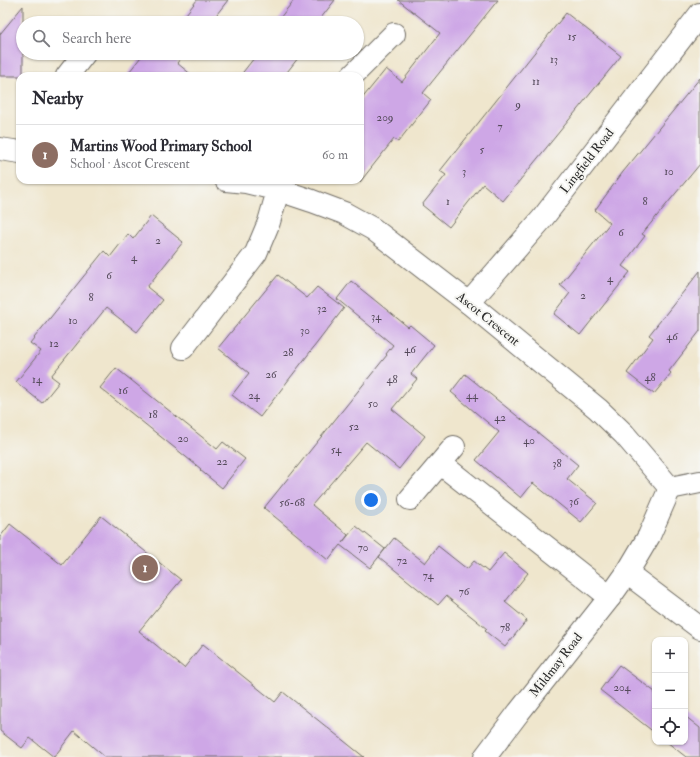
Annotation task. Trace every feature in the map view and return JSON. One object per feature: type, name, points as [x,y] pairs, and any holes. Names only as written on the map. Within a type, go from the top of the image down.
[{"type":"street","name":"Lingfield Road","points":[[469,303],[542,219],[700,14]]},
{"type":"street","points":[[356,72],[394,34]]},
{"type":"street","points":[[70,72],[80,60]]},
{"type":"street","points":[[0,149],[16,151]]},
{"type":"street","name":"Ascot Crescent","points":[[269,184],[280,185],[312,201],[344,213],[373,230],[469,303],[598,409],[624,434],[670,488]]},
{"type":"street","points":[[183,348],[256,253],[269,222],[280,185]]},
{"type":"street","points":[[410,499],[447,456],[610,597]]},
{"type":"street","points":[[670,488],[700,482]]},
{"type":"street","name":"Mildmay Road","points":[[485,757],[610,597],[627,573],[649,536],[670,488]]},
{"type":"street","points":[[627,573],[700,628]]},
{"type":"building","points":[[197,0],[228,0],[215,16],[184,16]]},
{"type":"building","points":[[294,0],[335,0],[322,16],[281,16]]},
{"type":"building","points":[[398,0],[498,0],[423,93],[431,100],[398,142],[394,139],[364,177],[364,96],[386,69],[402,82],[440,33]]},
{"type":"building","points":[[23,6],[23,16],[16,16],[16,60],[23,60],[23,72],[16,72],[16,76],[0,76],[0,34]]},
{"type":"building","points":[[566,13],[621,56],[503,201],[483,184],[449,227],[422,205],[446,175],[440,171]]},
{"type":"building","points":[[139,60],[179,60],[177,63],[188,72],[129,72]]},
{"type":"building","points":[[253,60],[297,60],[287,72],[243,72]]},
{"type":"building","points":[[700,78],[700,164],[642,234],[645,236],[622,266],[630,272],[580,335],[554,314],[570,293],[560,285],[610,223],[595,210],[623,172]]},
{"type":"building","points":[[151,216],[183,242],[147,287],[163,300],[137,332],[106,308],[51,376],[59,382],[42,403],[16,382],[41,351],[30,343],[104,251],[110,257],[128,234],[133,239]]},
{"type":"building","points":[[700,271],[700,331],[669,371],[671,373],[654,394],[627,373],[653,338],[649,335]]},
{"type":"building","points":[[278,275],[307,298],[317,287],[344,308],[260,417],[232,395],[249,373],[218,348]]},
{"type":"building","points":[[351,281],[408,327],[410,325],[434,345],[411,374],[417,379],[392,409],[425,436],[399,469],[366,442],[312,505],[348,535],[342,543],[356,526],[385,549],[370,568],[340,545],[328,560],[264,508],[387,355],[386,354],[393,345],[337,299]]},
{"type":"building","points":[[116,368],[217,449],[223,442],[245,459],[222,488],[200,470],[201,469],[100,388]]},
{"type":"building","points":[[465,374],[578,465],[567,479],[597,503],[581,522],[533,483],[521,498],[476,460],[499,432],[451,392]]},
{"type":"building","points":[[101,516],[181,580],[139,631],[184,668],[203,644],[275,702],[283,692],[364,757],[105,757],[74,731],[54,757],[30,738],[22,748],[0,731],[0,537],[10,524],[62,565]]},
{"type":"building","points":[[394,538],[425,563],[438,546],[467,569],[474,561],[488,572],[504,553],[528,573],[505,602],[527,620],[505,647],[485,631],[487,629],[446,596],[438,605],[379,557]]},
{"type":"building","points":[[619,665],[652,690],[652,731],[600,690]]},
{"type":"building","points":[[688,718],[700,728],[700,757],[686,757],[671,745],[688,745]]},
{"type":"place","name":"Martins Wood Primary School","points":[[145,568]]}]
